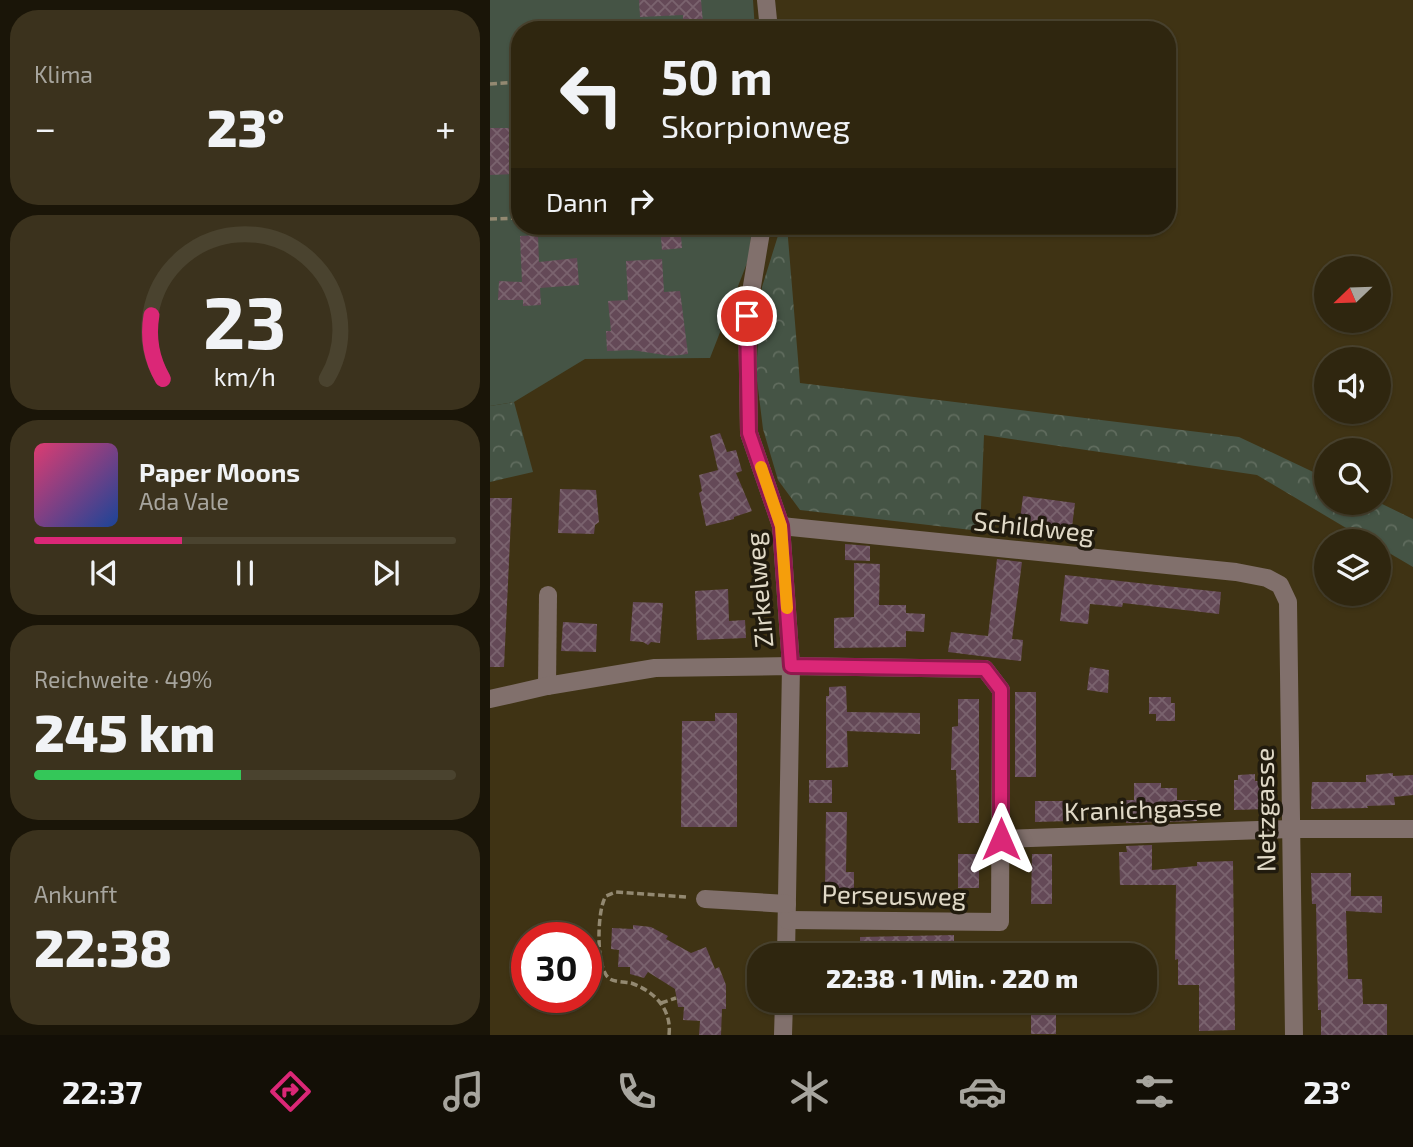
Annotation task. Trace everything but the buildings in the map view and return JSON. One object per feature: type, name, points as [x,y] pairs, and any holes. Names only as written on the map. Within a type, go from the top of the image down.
[{"type":"street","points":[[766,0],[768,21]]},
{"type":"street","name":"Zirkelweg","points":[[760,235],[747,316],[749,433],[781,526],[791,666],[787,943]]},
{"type":"street","name":"Schildweg","points":[[781,526],[1236,572],[1267,578],[1280,585]]},
{"type":"street","name":"Netzgasse","points":[[1280,585],[1288,602],[1294,1035]]},
{"type":"street","points":[[547,686],[548,594]]},
{"type":"street","points":[[490,699],[547,686],[654,668],[791,666],[985,669],[1001,690],[1001,839]]},
{"type":"street","name":"Kranichgasse","points":[[1001,839],[1290,829],[1413,830]]},
{"type":"street","name":"Perseusweg","points":[[705,899],[788,912],[1000,922],[1001,839]]},
{"type":"street","points":[[783,1035],[784,1013]]},
{"type":"path","points":[[490,84],[511,83]]},
{"type":"path","points":[[490,219],[511,218]]},
{"type":"path","points":[[669,1035],[669,1020],[661,1003],[650,992],[610,979],[602,966],[600,920],[603,901],[607,896],[626,892],[705,899]]},
{"type":"path","points":[[634,985],[637,976]]},
{"type":"path","points":[[661,1003],[676,998]]},
{"type":"green space","points":[[490,0],[753,0],[754,21],[511,21],[511,235],[751,235],[749,258],[710,358],[585,359],[514,402],[490,406]]},
{"type":"green space","points":[[778,235],[788,235],[800,383],[1239,437],[1314,472],[1314,509],[1257,475],[984,435],[980,531],[800,510],[778,480],[763,429],[756,372],[762,287]]},
{"type":"green space","points":[[514,402],[533,472],[490,482],[490,406]]},
{"type":"green space","points":[[1391,508],[1413,519],[1413,567],[1391,554],[1391,529],[1348,529],[1324,515],[1391,515]]},
{"type":"slow traffic","points":[[761,467],[781,526],[787,608]]},
{"type":"route","points":[[747,316],[749,433],[781,526],[791,666],[985,669],[1001,690],[1001,839]]}]
